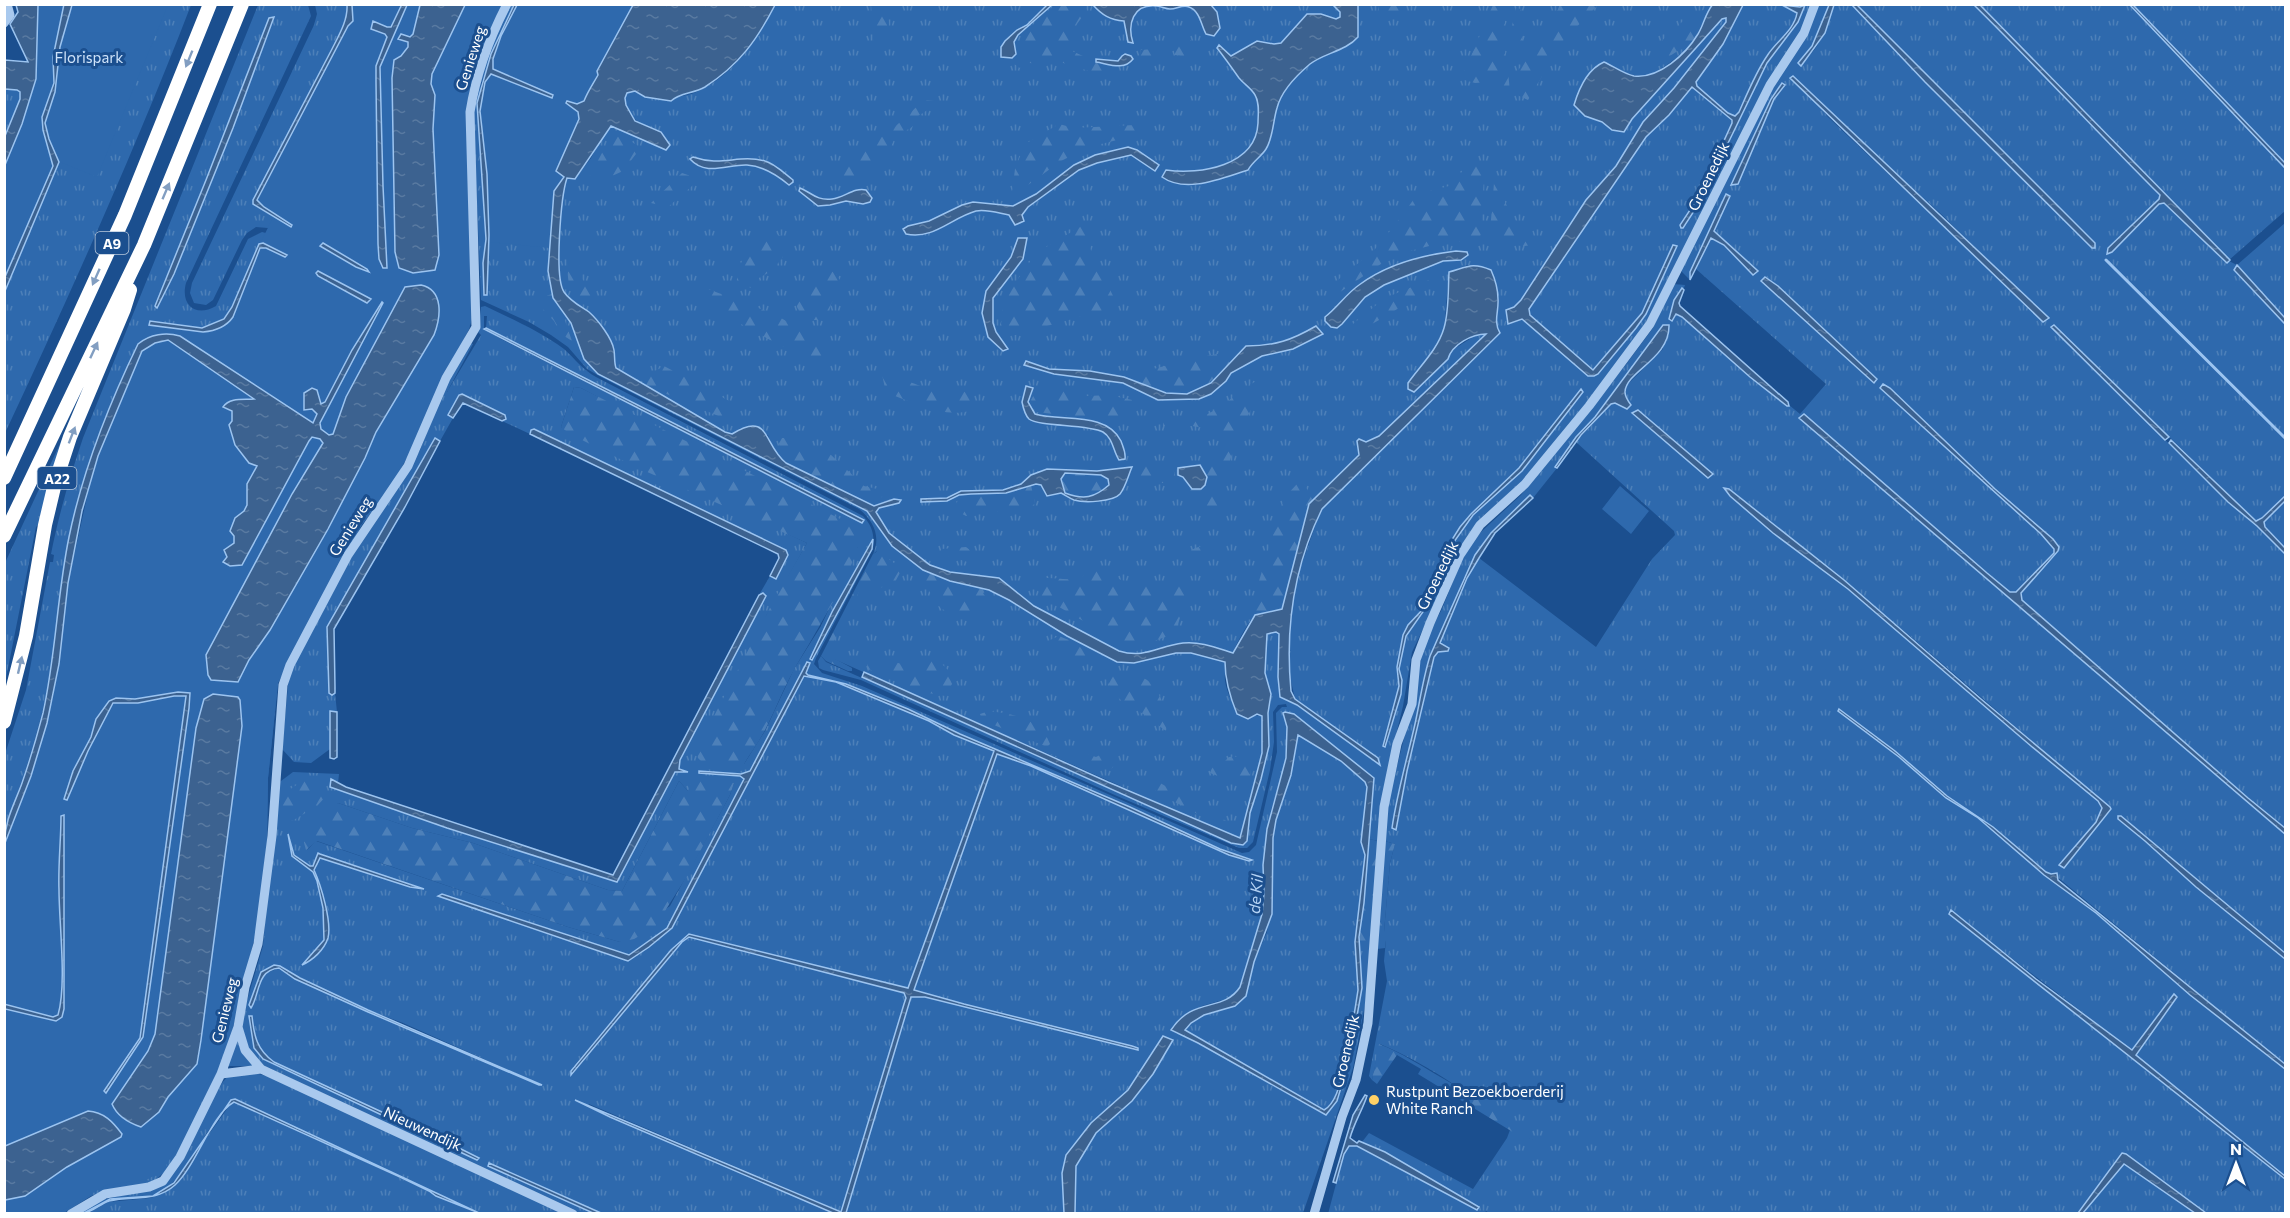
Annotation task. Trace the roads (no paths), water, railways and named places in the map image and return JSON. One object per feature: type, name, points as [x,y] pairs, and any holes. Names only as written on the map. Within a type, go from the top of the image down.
[{"type":"highway","name":"A9","points":[[4,478],[125,214],[210,4]]},
{"type":"highway","name":"A9","points":[[4,536],[144,245],[222,59],[242,4]]},
{"type":"highway","name":"A22","points":[[4,722],[24,644],[45,525],[55,483],[70,437],[124,309],[144,245]]},
{"type":"street","points":[[4,23],[10,15],[7,4]]},
{"type":"street","name":"Genieweg","points":[[71,1214],[105,1194],[149,1187],[163,1181],[180,1157],[221,1074],[238,1027],[245,987],[260,934],[272,836],[283,685],[290,665],[348,555],[408,466],[446,378],[476,327],[470,112],[474,83],[507,4]]},
{"type":"street","name":"Groenedijk","points":[[1314,1214],[1342,1117],[1356,1080],[1368,1023],[1384,807],[1398,744],[1412,704],[1416,660],[1430,623],[1461,555],[1480,525],[1525,484],[1589,406],[1650,324],[1770,85],[1804,33],[1815,4]]},
{"type":"street","name":"Nieuwendijk","points":[[238,1027],[245,1050],[261,1070],[573,1214]]},
{"type":"street","points":[[221,1074],[261,1070]]},
{"type":"water","points":[[64,4],[72,5],[60,47],[55,92],[45,123],[59,162],[5,291],[5,277],[53,166],[43,130],[42,117],[54,83],[53,57]]},
{"type":"water","points":[[402,4],[407,5],[380,67],[387,268],[383,268],[379,259],[378,244],[376,66],[387,37],[371,29],[373,21],[391,27]]},
{"type":"water","points":[[1048,4],[1052,5],[1018,35],[1014,42],[1016,54],[1012,58],[1001,57],[1001,47],[1005,41],[1017,30],[1027,25]]},
{"type":"water","points":[[1713,4],[1743,5],[1723,44],[1696,82],[1697,86],[1728,113],[1735,116],[1763,62],[1789,31],[1795,19],[1797,13],[1782,5],[1800,7],[1805,5],[1798,22],[1767,63],[1698,205],[1683,228],[1680,225],[1698,198],[1732,123],[1732,120],[1692,87],[1669,115],[1646,137],[1529,309],[1530,315],[1593,370],[1642,313],[1673,245],[1677,246],[1646,314],[1598,374],[1588,376],[1522,319],[1508,324],[1506,310],[1514,307],[1521,300],[1586,200],[1616,166],[1643,122],[1674,88],[1726,22],[1726,18],[1722,19],[1632,119],[1624,132],[1612,130],[1602,122],[1585,116],[1574,105],[1576,99],[1589,74],[1604,62],[1634,76],[1653,74],[1671,64],[1693,42]]},
{"type":"water","points":[[16,5],[38,5],[36,79],[22,124],[5,165],[5,136],[20,99],[20,92],[5,89],[5,60],[28,62],[10,24],[18,12]]},
{"type":"water","points":[[347,5],[352,5],[353,21],[348,26],[257,200],[292,225],[291,227],[253,204],[253,200],[340,33],[345,22]]},
{"type":"water","points":[[420,5],[465,5],[432,74],[431,84],[435,95],[433,129],[439,255],[435,270],[413,273],[399,268],[395,252],[392,78],[394,60],[401,56],[408,47],[408,42],[398,39],[401,34],[410,37],[413,34]]},
{"type":"water","points":[[514,5],[517,5],[501,36],[493,59],[493,69],[553,95],[552,98],[491,74],[485,82],[480,111],[487,174],[489,235],[487,295],[484,295],[483,263],[486,239],[477,103],[491,54]]},
{"type":"water","points":[[633,5],[775,5],[746,51],[728,70],[705,87],[678,96],[671,101],[645,97],[635,91],[627,93],[626,105],[635,121],[661,132],[670,145],[666,150],[611,126],[575,179],[567,178],[560,236],[561,284],[566,295],[593,315],[608,335],[613,345],[616,368],[725,432],[732,434],[753,426],[760,428],[786,463],[874,506],[894,499],[901,500],[899,503],[879,508],[876,512],[889,533],[930,565],[950,572],[999,578],[1034,606],[1119,651],[1136,654],[1174,645],[1196,643],[1233,653],[1255,615],[1282,609],[1309,504],[1359,455],[1357,441],[1359,439],[1366,442],[1379,436],[1486,334],[1469,338],[1458,344],[1448,359],[1414,392],[1408,389],[1408,383],[1433,350],[1444,328],[1448,308],[1449,272],[1474,266],[1491,270],[1497,292],[1497,321],[1500,333],[1322,509],[1304,553],[1298,575],[1289,644],[1291,691],[1295,699],[1378,758],[1380,765],[1297,705],[1280,697],[1279,634],[1276,632],[1267,634],[1265,673],[1271,694],[1268,713],[1269,746],[1250,813],[1247,841],[1243,845],[1231,843],[862,677],[864,672],[1108,782],[1240,838],[1262,753],[1262,716],[1257,714],[1248,719],[1237,714],[1228,689],[1225,662],[1191,653],[1176,653],[1134,663],[1117,662],[1067,636],[989,590],[950,581],[923,570],[892,546],[867,511],[598,374],[584,359],[571,323],[553,298],[548,271],[554,191],[564,177],[556,171],[579,119],[578,112],[566,103],[567,101],[577,104],[584,101],[598,75],[597,71]]},
{"type":"water","points":[[1093,5],[1211,5],[1217,12],[1220,28],[1214,36],[1206,34],[1198,15],[1187,6],[1170,9],[1148,6],[1142,8],[1134,17],[1131,29],[1133,43],[1128,42],[1124,21],[1107,16]]},
{"type":"water","points":[[1333,5],[1358,5],[1358,37],[1347,46],[1310,64],[1290,84],[1279,102],[1268,145],[1248,170],[1193,184],[1172,182],[1162,177],[1166,170],[1194,171],[1224,164],[1237,158],[1248,149],[1255,138],[1258,123],[1257,98],[1217,48],[1219,45],[1231,56],[1257,41],[1281,43],[1307,14],[1321,14],[1336,19],[1340,17],[1340,12]]},
{"type":"water","points":[[1829,5],[1834,5],[1825,33],[1801,66],[1798,63],[1812,46]]},
{"type":"water","points":[[1852,5],[1857,5],[2095,243],[2095,248],[2092,248],[1925,82]]},
{"type":"water","points":[[1974,5],[1980,5],[2230,260],[2227,263],[2164,203],[2159,204],[2112,252],[2107,254],[2108,248],[2159,199],[2160,195]]},
{"type":"water","points":[[2130,5],[2133,5],[2285,163],[2285,168]]},
{"type":"water","points":[[274,17],[233,128],[174,274],[157,308],[155,306],[269,18]]},
{"type":"water","points":[[1125,54],[1133,59],[1125,65],[1116,66],[1096,62],[1096,59],[1118,61]]},
{"type":"water","points":[[1793,76],[2049,318],[2043,322],[1790,78]]},
{"type":"water","points":[[1782,83],[1785,85],[1774,99],[1738,184],[1731,185],[1771,99]]},
{"type":"water","points":[[1128,147],[1137,150],[1159,165],[1155,171],[1131,155],[1097,163],[1079,170],[1028,207],[1022,215],[1024,221],[1015,225],[1009,215],[976,211],[925,234],[906,234],[903,229],[929,221],[973,202],[1013,206],[1036,194],[1074,165],[1095,155]]},
{"type":"water","points":[[693,157],[713,161],[755,159],[765,161],[779,169],[793,182],[789,185],[770,172],[747,165],[710,169],[696,164],[690,159]]},
{"type":"water","points":[[800,188],[822,199],[836,198],[862,189],[866,190],[872,198],[870,202],[863,204],[846,201],[818,206],[799,191]]},
{"type":"water","points":[[1726,194],[1730,196],[1714,231],[1758,271],[1753,275],[1724,245],[1711,238],[1690,280],[1690,272]]},
{"type":"water","points":[[1018,238],[1027,238],[1023,259],[993,298],[993,323],[996,332],[1008,349],[1003,351],[988,337],[982,313],[986,291],[1011,257]]},
{"type":"water","points":[[263,243],[287,255],[285,257],[266,248],[260,248],[233,317],[224,326],[203,332],[149,325],[150,321],[202,328],[224,319],[232,307],[259,244]]},
{"type":"water","points":[[323,243],[367,269],[369,272],[320,246]]},
{"type":"water","points":[[1456,251],[1467,252],[1468,255],[1461,260],[1443,261],[1384,285],[1365,297],[1337,328],[1331,327],[1325,321],[1325,317],[1354,289],[1381,271],[1418,258]]},
{"type":"water","points":[[2237,265],[2285,318],[2285,324],[2234,270]]},
{"type":"water","points":[[318,271],[371,299],[367,303],[318,276],[316,273]]},
{"type":"water","points":[[1765,277],[1778,286],[1877,379],[1874,383],[1761,281]]},
{"type":"water","points":[[421,285],[434,292],[439,305],[434,335],[376,432],[328,529],[238,682],[211,680],[208,675],[206,655],[292,494],[323,443],[320,439],[312,437],[242,565],[230,566],[223,562],[227,557],[224,550],[234,543],[234,536],[230,531],[235,518],[244,511],[247,505],[247,484],[257,466],[249,463],[235,445],[229,425],[232,421],[232,411],[223,407],[233,400],[254,399],[168,340],[155,343],[142,351],[98,456],[82,511],[68,583],[59,664],[47,723],[31,776],[5,843],[8,820],[25,774],[43,713],[65,559],[81,487],[98,438],[138,344],[158,335],[180,336],[313,423],[317,414],[312,409],[304,410],[304,393],[312,388],[317,390],[321,404],[325,402],[352,350],[382,302],[320,423],[321,429],[329,435],[333,434],[346,397],[405,287]]},
{"type":"water","points":[[1682,288],[1684,290],[1680,306],[1788,402],[1789,406],[1750,377],[1682,317],[1676,314],[1672,321],[1669,319],[1674,300]]},
{"type":"water","points":[[1663,325],[1669,325],[1663,347],[1627,384],[1625,394],[1631,405],[1627,409],[1615,403],[1611,404],[1581,435],[1557,468],[1555,467],[1576,437],[1595,417]]},
{"type":"water","points":[[2054,325],[2169,437],[2165,440],[2051,327]]},
{"type":"water","points":[[1316,326],[1323,334],[1293,349],[1262,356],[1231,373],[1226,381],[1211,394],[1199,399],[1158,400],[1123,383],[1054,374],[1024,365],[1026,361],[1049,369],[1090,371],[1124,377],[1166,393],[1187,394],[1211,383],[1246,346],[1283,341]]},
{"type":"water","points":[[484,329],[864,520],[862,523]]},
{"type":"water","points":[[1883,384],[1890,388],[2059,547],[2021,593],[2022,600],[2285,828],[2285,834],[1799,418],[1804,414],[1987,573],[2010,592],[2016,592],[2054,553],[2054,549],[2041,534],[1880,388]]},
{"type":"water","points":[[1026,386],[1033,388],[1028,402],[1035,414],[1082,419],[1105,425],[1121,441],[1125,459],[1119,460],[1111,441],[1103,432],[1096,429],[1034,422],[1029,419],[1022,402]]},
{"type":"water","points":[[1581,389],[1583,392],[1522,471],[1473,515],[1451,546],[1432,599],[1406,636],[1399,669],[1402,680],[1401,694],[1385,747],[1383,746],[1399,686],[1397,667],[1403,635],[1408,625],[1424,608],[1448,546],[1471,514],[1519,468]]},
{"type":"water","points":[[462,394],[505,415],[506,419],[502,421],[463,403],[453,418],[448,415],[459,395]]},
{"type":"water","points":[[1638,410],[1713,474],[1708,478],[1632,413]]},
{"type":"water","points":[[534,429],[786,550],[788,555],[776,579],[770,576],[779,558],[778,554],[530,434]]},
{"type":"water","points":[[435,438],[440,441],[405,507],[334,629],[335,693],[332,695],[329,693],[327,627]]},
{"type":"water","points":[[2171,440],[2256,521],[2285,496],[2285,501],[2264,522],[2265,527],[2285,548],[2285,554],[2257,526],[2228,502],[2169,443]]},
{"type":"water","points":[[1200,465],[1207,477],[1205,485],[1201,489],[1192,489],[1183,477],[1178,475],[1178,468]]},
{"type":"water","points":[[1132,467],[1120,494],[1105,500],[1079,501],[1061,493],[1047,496],[1041,485],[1036,484],[1006,493],[959,495],[947,501],[921,502],[921,499],[947,498],[961,491],[1003,490],[1021,484],[1031,475],[1047,469],[1097,471]],"holes":[[[1065,473],[1101,475],[1108,479],[1109,485],[1098,493],[1083,497],[1065,493],[1061,479]]]},
{"type":"water","points":[[1724,488],[1729,489],[1844,580],[2110,807],[2111,809],[2064,868],[2059,865],[2096,822],[2102,808],[2098,801],[1848,589],[1773,533],[1730,496]]},
{"type":"water","points":[[1530,495],[1533,498],[1495,533],[1467,578],[1440,643],[1449,648],[1448,651],[1438,652],[1434,657],[1407,771],[1396,830],[1392,828],[1397,802],[1430,656],[1475,555],[1491,533]]},
{"type":"water","points":[[873,539],[872,549],[812,660],[810,659],[832,612]]},
{"type":"water","points":[[763,593],[766,596],[680,760],[679,769],[688,772],[675,772],[617,882],[447,828],[330,787],[331,779],[346,787],[613,875],[759,595]]},
{"type":"water","points":[[807,662],[810,663],[806,673],[808,675],[846,684],[908,709],[1220,849],[1252,860],[1229,855],[1031,766],[997,754],[914,990],[1132,1046],[1138,1050],[925,997],[911,997],[846,1213],[833,1213],[575,1100],[841,1212],[906,998],[904,993],[689,937],[682,942],[571,1075],[571,1071],[671,950],[689,934],[908,988],[994,751],[836,682],[804,676],[672,928],[628,961],[438,896],[442,894],[629,955],[667,928],[744,779],[740,776],[699,773],[699,771],[741,774],[750,771]]},
{"type":"water","points":[[178,692],[190,693],[189,708],[143,1037],[106,1093],[104,1091],[140,1038],[186,696],[138,703],[113,703],[88,751],[67,800],[64,799],[73,771],[91,737],[96,719],[109,701],[116,698],[135,699]]},
{"type":"water","points":[[213,694],[238,697],[242,726],[201,1040],[197,1064],[168,1097],[159,1112],[141,1127],[124,1118],[112,1104],[148,1051],[155,1034],[196,728],[204,699]]},
{"type":"water","points":[[1839,709],[1895,751],[1947,796],[1993,827],[2046,872],[2057,873],[2058,880],[2285,1064],[2285,1069],[2190,995],[2096,913],[2044,875],[1977,817],[1946,798],[1899,757],[1838,711]]},
{"type":"water","points":[[330,711],[337,712],[337,757],[334,759],[330,758]]},
{"type":"water","points":[[1283,713],[1294,714],[1374,778],[1359,937],[1362,988],[1350,1055],[1348,1054],[1358,990],[1355,942],[1365,855],[1361,842],[1367,787],[1365,782],[1341,761],[1298,735],[1291,775],[1276,820],[1273,838],[1272,914],[1254,962],[1246,996],[1235,1006],[1204,1015],[1185,1030],[1324,1110],[1332,1102],[1345,1064],[1348,1064],[1337,1101],[1326,1115],[1171,1030],[1180,1019],[1189,1013],[1225,1000],[1240,987],[1262,914],[1263,865],[1267,829],[1286,758],[1287,727]]},
{"type":"water","points":[[64,815],[64,1009],[62,1017],[56,1021],[5,1009],[4,1004],[53,1017],[58,1015],[62,987],[59,871],[61,816]]},
{"type":"water","points":[[2118,816],[2121,816],[2285,953],[2285,959],[2196,887],[2118,819]]},
{"type":"water","points":[[288,834],[294,855],[310,866],[313,866],[318,853],[424,889],[410,887],[320,858],[314,870],[327,913],[328,938],[318,954],[302,965],[324,940],[323,908],[313,872],[292,856]]},
{"type":"water","points":[[1951,910],[2036,979],[2132,1050],[2174,994],[2177,997],[2136,1055],[2285,1176],[2285,1179],[1949,914]]},
{"type":"water","points":[[274,965],[368,1010],[542,1085],[368,1012],[295,979],[279,968],[266,973],[262,978],[251,1008],[249,1005],[261,972]]},
{"type":"water","points":[[249,1016],[252,1016],[255,1036],[260,1047],[274,1062],[479,1158],[477,1160],[263,1059],[254,1048]]},
{"type":"water","points":[[1163,1036],[1173,1040],[1153,1074],[1132,1101],[1096,1133],[1076,1166],[1075,1213],[1064,1213],[1062,1173],[1066,1155],[1091,1123],[1128,1090]]},
{"type":"water","points":[[1365,1095],[1367,1096],[1350,1138],[1357,1143],[1359,1141],[1385,1152],[1479,1207],[1477,1210],[1357,1146],[1349,1146],[1344,1154],[1336,1183],[1333,1182],[1353,1115]]},
{"type":"water","points":[[235,1099],[479,1213],[436,1196],[400,1177],[234,1102],[222,1113],[231,1100]]},
{"type":"water","points":[[88,1111],[108,1118],[122,1134],[121,1137],[67,1167],[25,1196],[5,1200],[5,1146]]},
{"type":"water","points":[[209,1132],[183,1177],[167,1191],[153,1196],[174,1183]]},
{"type":"water","points":[[2122,1153],[2206,1213],[2195,1213],[2124,1164],[2083,1213],[2078,1213]]},
{"type":"water","points":[[489,1163],[601,1213],[593,1213],[488,1166]]},
{"type":"water","points":[[153,1196],[109,1201],[84,1213],[110,1199]]},
{"type":"waterway","points":[[2106,260],[2286,439]]},
{"type":"place","name":"Rustpunt Bezoekboerderij White Ranch","points":[[1374,1100]]},
{"type":"park label","name":"Florispark","points":[[89,57]]},
{"type":"water label","name":"de Kil","points":[[1255,894]]}]
